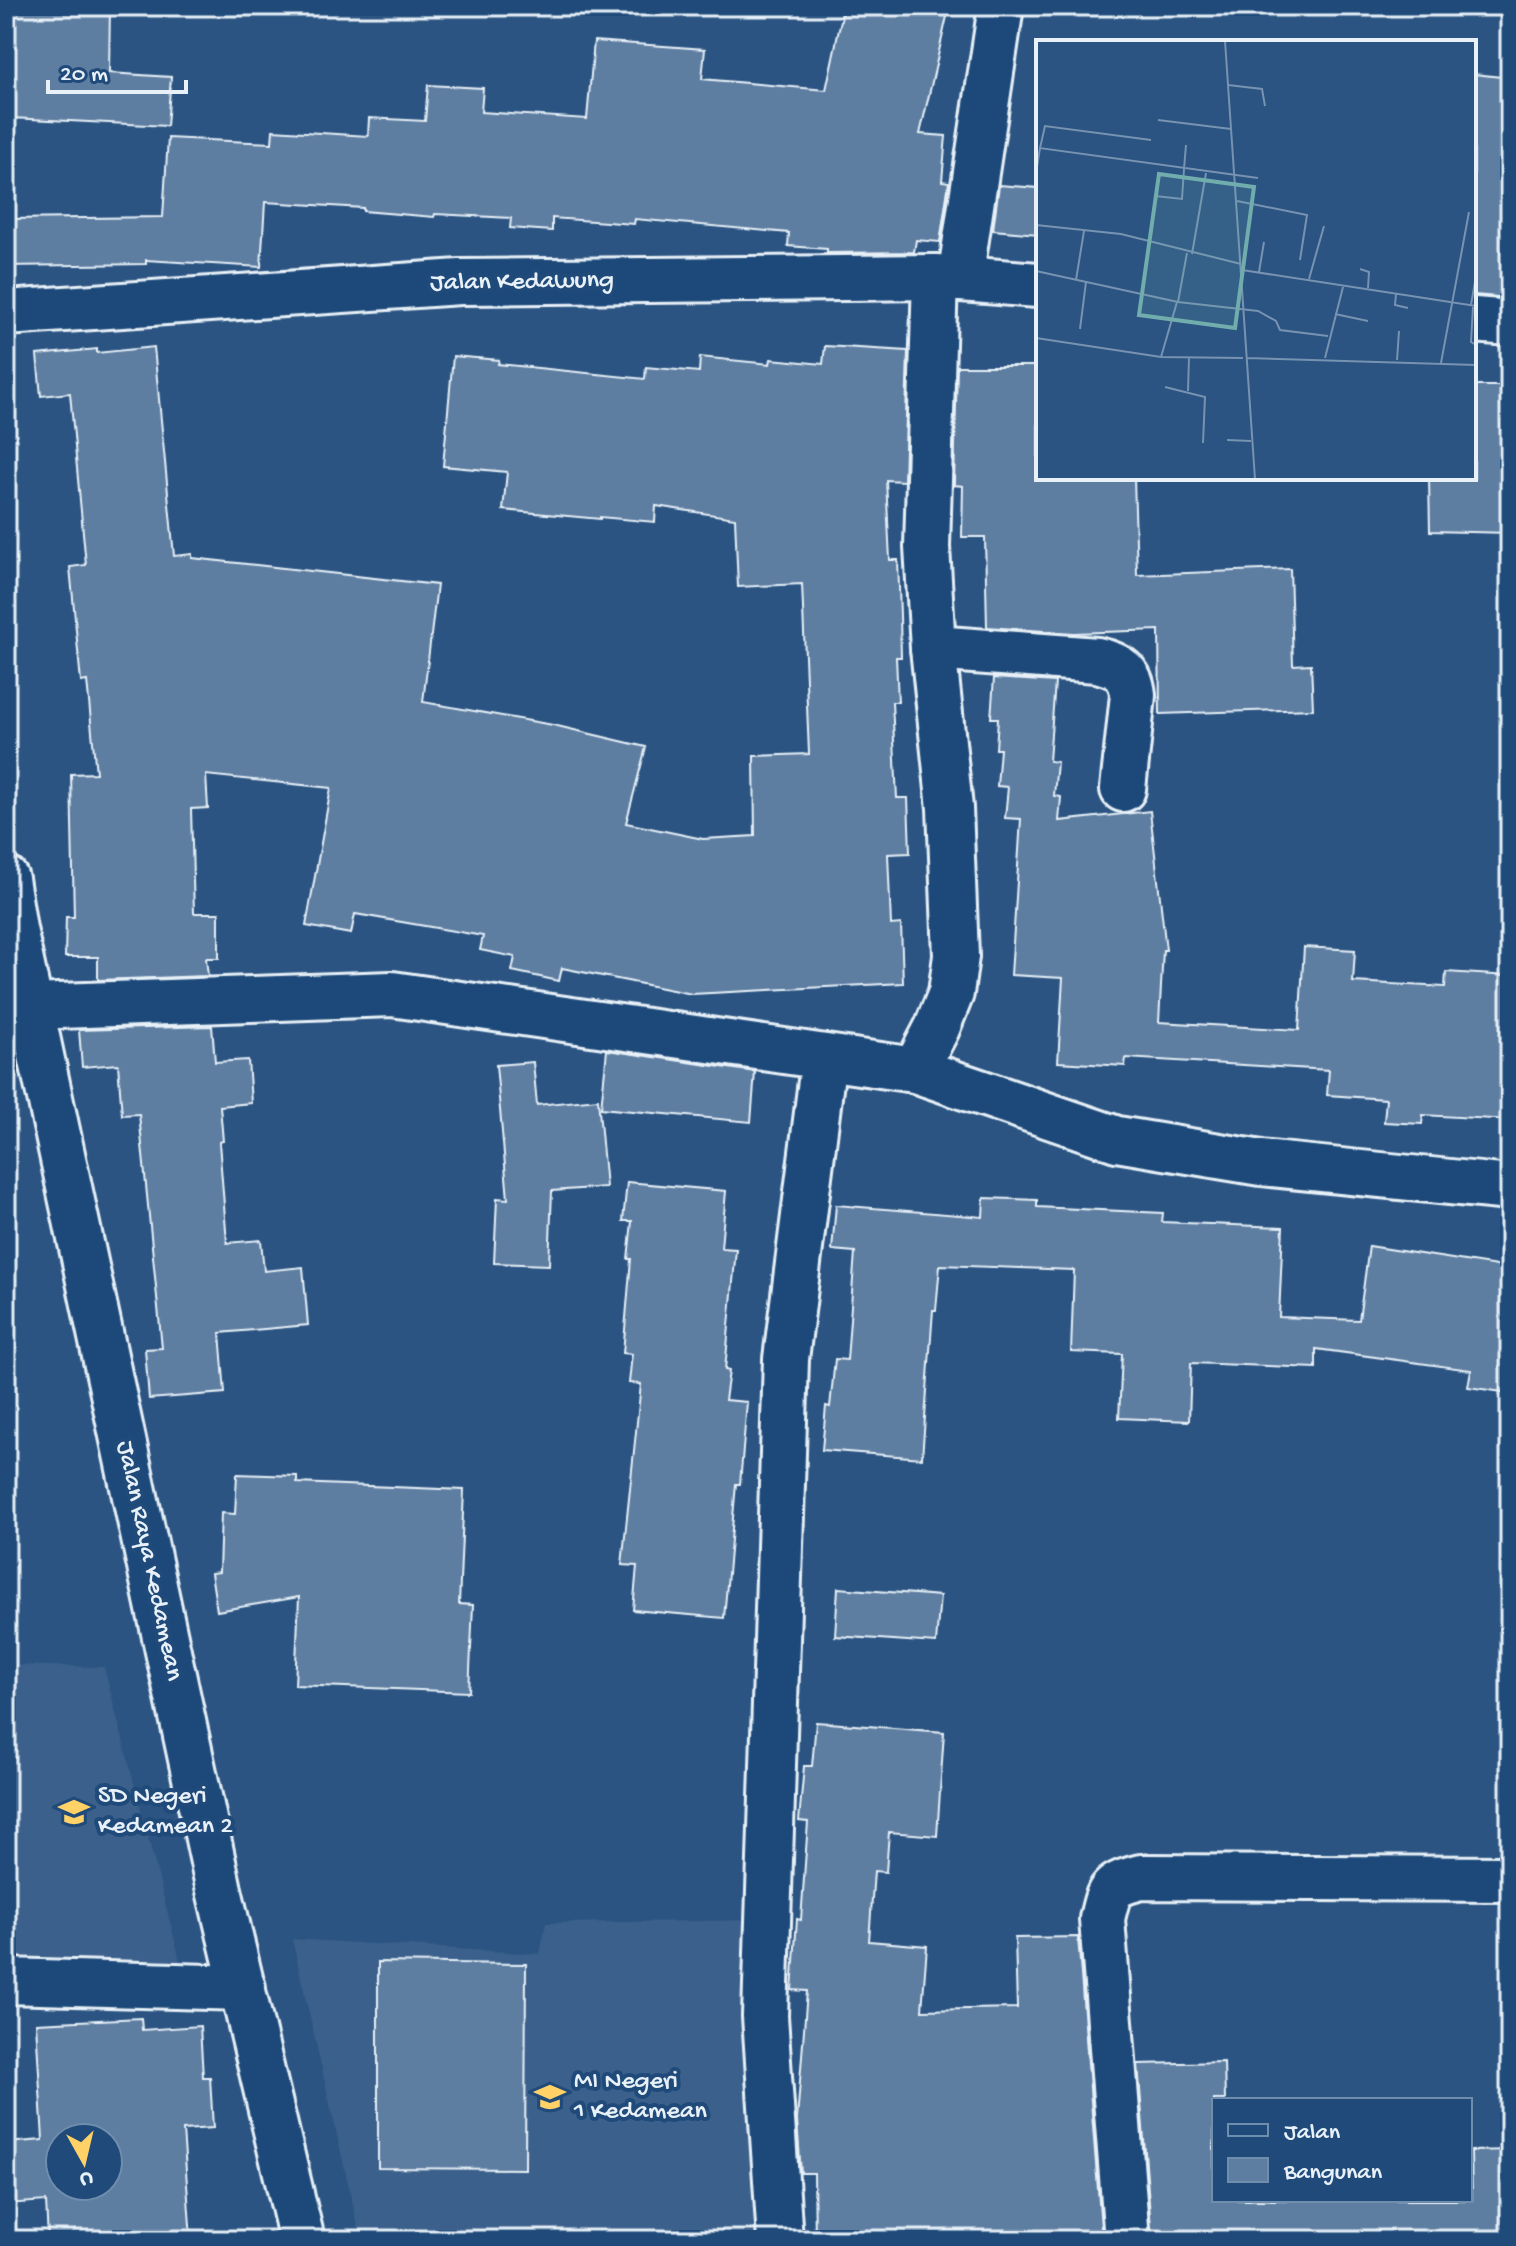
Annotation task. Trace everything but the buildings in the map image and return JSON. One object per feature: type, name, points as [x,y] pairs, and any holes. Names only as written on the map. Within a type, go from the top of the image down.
[{"type":"main road","points":[[915,1070],[951,993],[956,956],[950,808],[933,648],[927,547],[948,278],[1001,6]]},
{"type":"main road","name":"Jalan Kedawung","points":[[6,313],[460,282],[948,278],[1036,285]]},
{"type":"main road","points":[[1476,320],[1510,323]]},
{"type":"main road","points":[[933,648],[1097,660],[1113,664],[1128,674],[1133,695],[1123,789]]},
{"type":"main road","name":"Jalan Raya Kedamean","points":[[6,879],[133,1495],[219,1890],[302,2240]]},
{"type":"main road","points":[[31,1007],[392,994],[915,1070],[1117,1139],[1261,1163],[1510,1188]]},
{"type":"main road","points":[[780,2240],[765,2016],[785,1375],[824,1057]]},
{"type":"main road","points":[[1127,2240],[1102,1919],[1108,1892],[1118,1883],[1141,1877],[1510,1879]]},
{"type":"main road","points":[[6,1981],[243,1988]]},
{"type":"shaded area","name":"SD Negeri Kedamean 2","points":[[6,1665],[104,1667],[181,1964],[6,1958]]},
{"type":"shaded area","name":"MI Negeri 1 Kedamean","points":[[776,1920],[769,2240],[361,2240],[292,1939],[540,1954],[546,1923]]},
{"type":"place","name":"SD Negeri Kedamean 2","points":[[74,1812]]},
{"type":"place","name":"MI Negeri 1 Kedamean","points":[[550,2097]]}]
